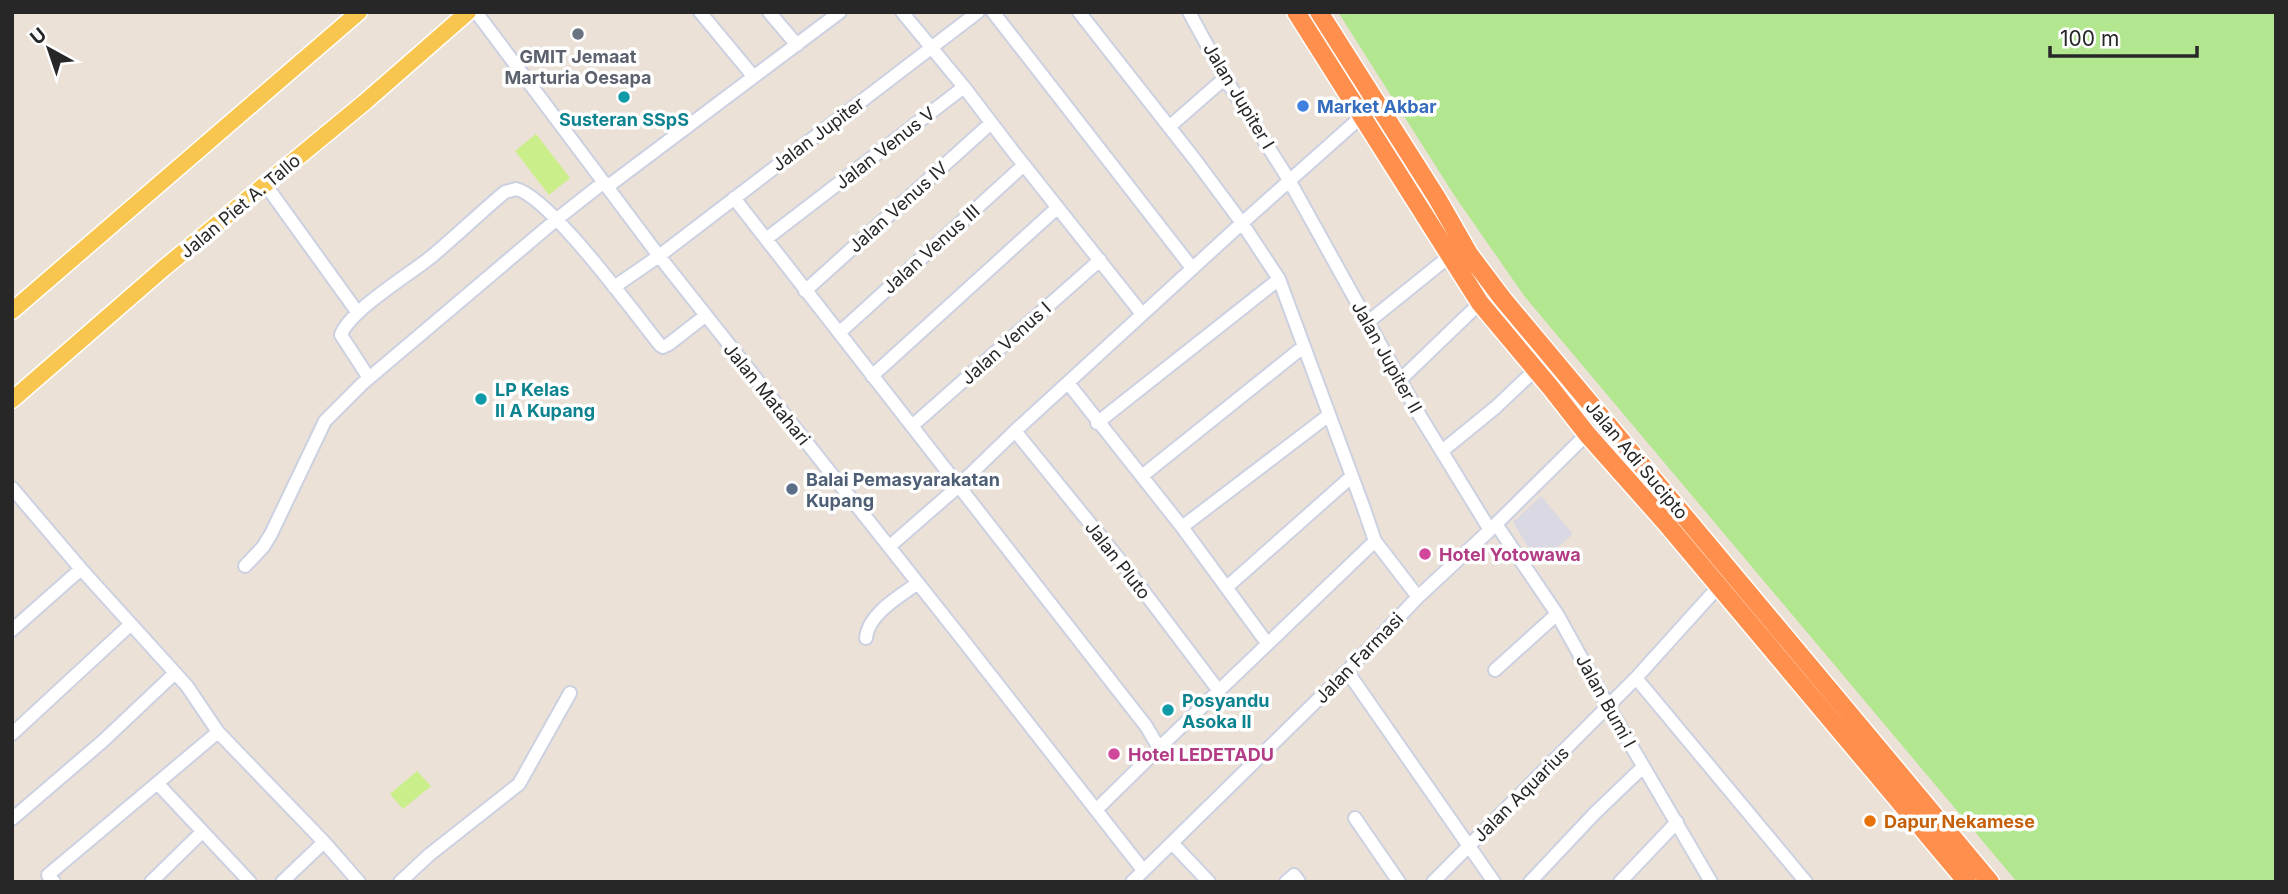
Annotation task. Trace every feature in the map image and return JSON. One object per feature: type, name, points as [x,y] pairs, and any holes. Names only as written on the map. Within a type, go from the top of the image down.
[{"type":"highway","name":"Jalan Adi Sucipto","points":[[1296,12],[1480,303],[1587,434],[1719,586],[1990,882]]},
{"type":"highway","name":"Jalan Adi Sucipto","points":[[1319,12],[1437,198],[1469,254],[1893,779],[1967,882]]},
{"type":"highway","points":[[1393,165],[1406,153]]},
{"type":"main road","points":[[12,311],[359,12]]},
{"type":"main road","name":"Jalan Piet A. Tallo","points":[[12,400],[468,12]]},
{"type":"street","name":"Jalan Matahari","points":[[476,12],[705,316],[890,546],[1143,870]]},
{"type":"street","points":[[700,12],[753,76]]},
{"type":"street","points":[[769,12],[797,45]]},
{"type":"street","points":[[902,12],[1142,314]]},
{"type":"street","name":"Jalan Jupiter","points":[[614,287],[659,256],[978,12]]},
{"type":"street","points":[[993,12],[1192,268]]},
{"type":"street","points":[[1079,12],[1242,223],[1279,279],[1375,541],[1418,597]]},
{"type":"street","name":"Jalan Jupiter I","points":[[1189,12],[1225,78],[1289,180]]},
{"type":"street","points":[[245,566],[271,534],[325,421],[369,378],[557,219],[797,45],[836,13]]},
{"type":"street","points":[[1169,127],[1225,78]]},
{"type":"street","name":"Jalan Venus V","points":[[766,239],[964,87]]},
{"type":"street","points":[[890,546],[1192,268],[1361,117]]},
{"type":"street","name":"Jalan Venus IV","points":[[805,291],[991,123]]},
{"type":"street","name":"Jalan Venus III","points":[[839,333],[1024,165]]},
{"type":"street","name":"Jalan Jupiter II","points":[[1289,180],[1400,380],[1442,451],[1493,527]]},
{"type":"street","points":[[265,184],[358,313]]},
{"type":"street","points":[[369,378],[341,335],[342,330],[358,313],[428,260],[505,192],[516,188],[533,196],[557,219],[663,347],[705,316]]},
{"type":"street","points":[[734,198],[1146,726],[1159,748]]},
{"type":"street","points":[[872,376],[1057,208]]},
{"type":"street","points":[[1368,322],[1451,255]]},
{"type":"street","name":"Jalan Venus I","points":[[912,426],[1100,260]]},
{"type":"street","points":[[1097,423],[1279,279]]},
{"type":"street","points":[[1400,380],[1480,303]]},
{"type":"street","points":[[1142,476],[1303,347]]},
{"type":"street","points":[[1442,451],[1496,407],[1535,370]]},
{"type":"street","points":[[1068,383],[1182,527],[1267,643]]},
{"type":"street","points":[[1182,527],[1328,415]]},
{"type":"street","name":"Jalan Pluto","points":[[1015,430],[1123,564],[1219,691]]},
{"type":"street","name":"Jalan Farmasi","points":[[1132,882],[1348,671],[1418,597],[1587,434]]},
{"type":"street","points":[[1227,587],[1351,477]]},
{"type":"street","points":[[12,488],[187,686],[218,732],[359,882]]},
{"type":"street","name":"Jalan Bumi I","points":[[1493,527],[1557,614],[1711,882]]},
{"type":"street","points":[[1096,810],[1375,541]]},
{"type":"street","points":[[12,630],[81,569]]},
{"type":"street","points":[[866,638],[869,626],[879,615],[918,583]]},
{"type":"street","name":"Jalan Aquarius","points":[[1433,882],[1636,678],[1719,586]]},
{"type":"street","points":[[1495,670],[1557,614]]},
{"type":"street","points":[[12,734],[131,624]]},
{"type":"street","points":[[1348,671],[1494,882]]},
{"type":"street","points":[[12,819],[103,741],[175,673]]},
{"type":"street","points":[[1636,678],[1807,882]]},
{"type":"street","points":[[400,882],[429,855],[519,784],[570,692]]},
{"type":"street","points":[[47,879],[218,732]]},
{"type":"street","points":[[1530,882],[1643,767]]},
{"type":"street","points":[[158,784],[250,882]]},
{"type":"street","points":[[1354,818],[1399,882]]},
{"type":"street","points":[[1620,882],[1677,822]]},
{"type":"street","points":[[151,882],[202,832]]},
{"type":"street","points":[[282,882],[324,842]]},
{"type":"street","points":[[1173,844],[1209,882]]},
{"type":"street","points":[[1286,882],[1294,875],[1299,882]]},
{"type":"shaded area","points":[[1541,496],[1573,534],[1538,564],[1513,522]]},
{"type":"green space","points":[[1338,12],[2276,12],[2276,882],[2017,882],[1525,297],[1454,195]]},
{"type":"green space","points":[[536,134],[570,178],[549,195],[515,151]]},
{"type":"green space","points":[[417,771],[431,786],[403,809],[390,794]]},
{"type":"place","name":"GMIT Jemaat Marturia Oesapa","points":[[578,34]]},
{"type":"place","name":"Susteran SSpS","points":[[624,97]]},
{"type":"place","name":"Market Akbar","points":[[1303,106]]},
{"type":"place","name":"LP Kelas II A Kupang","points":[[481,399]]},
{"type":"place","name":"Balai Pemasyarakatan Kupang","points":[[792,489]]},
{"type":"place","name":"Hotel Yotowawa","points":[[1425,554]]},
{"type":"place","name":"Posyandu Asoka II","points":[[1168,710]]},
{"type":"place","name":"Hotel LEDETADU","points":[[1114,754]]},
{"type":"place","name":"Dapur Nekamese","points":[[1870,821]]}]
